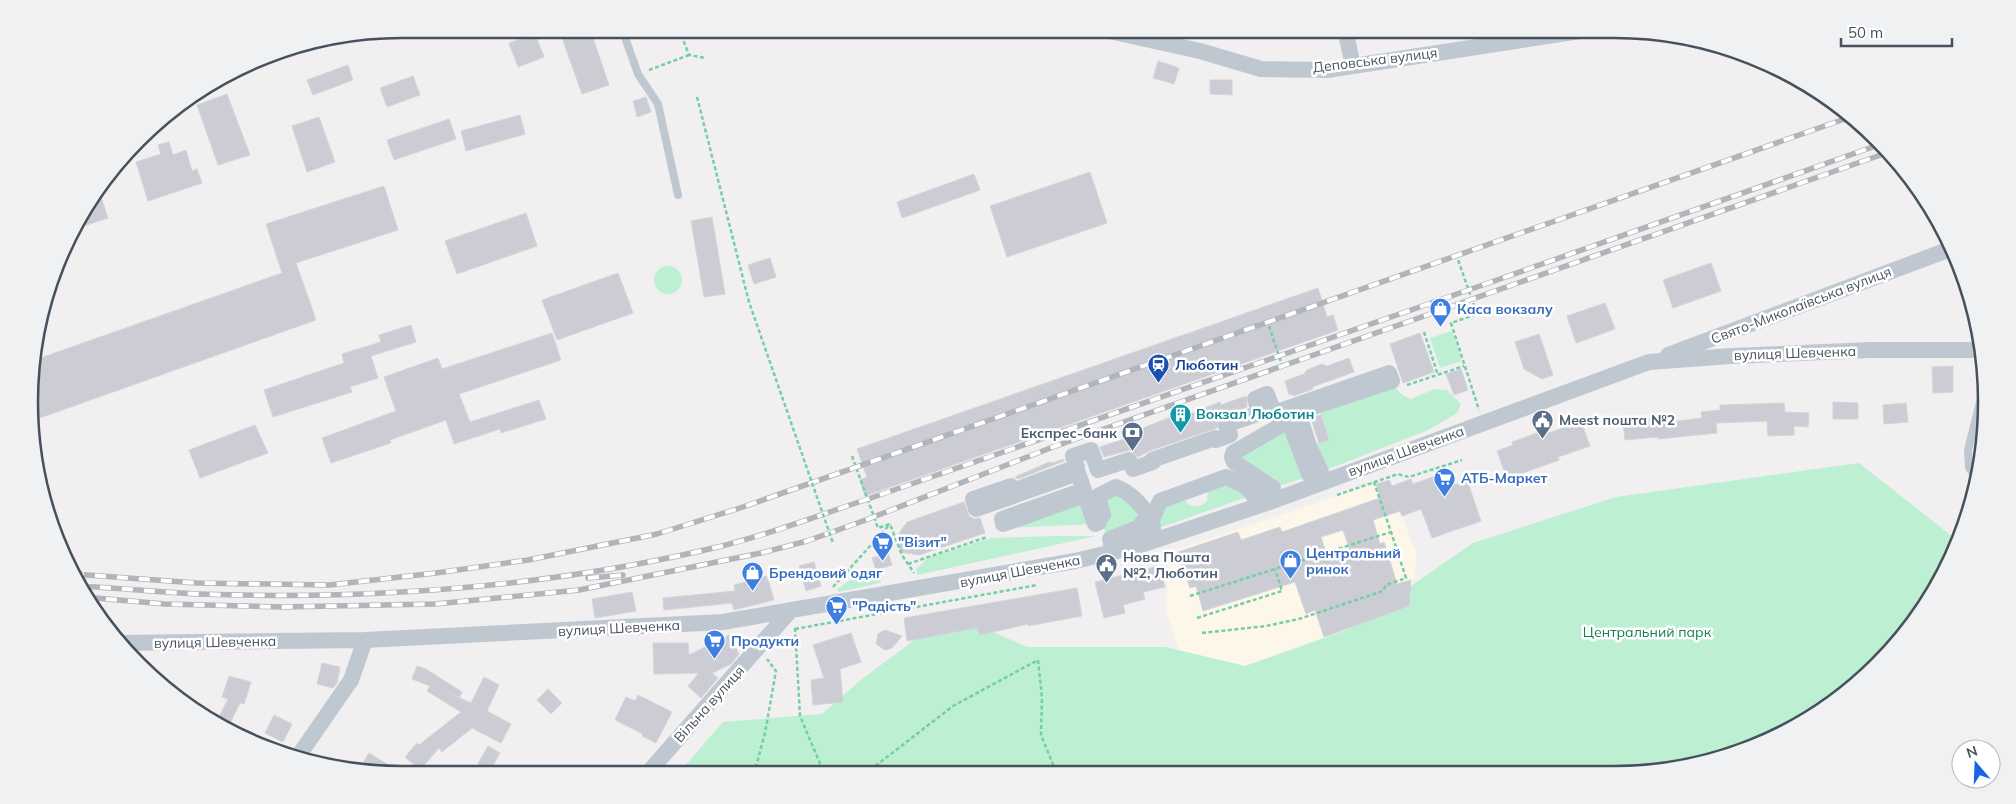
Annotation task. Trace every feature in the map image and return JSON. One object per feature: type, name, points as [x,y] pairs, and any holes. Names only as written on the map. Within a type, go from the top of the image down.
[{"type":"street","name":"Деповська вулиця","points":[[1141,38],[1200,51],[1261,69],[1327,70],[1535,38]]},
{"type":"street","points":[[1348,38],[1353,66]]},
{"type":"street","name":"Свято-Миколаївська вулиця","points":[[1649,362],[1945,251]]},
{"type":"street","name":"вулиця Шевченка","points":[[129,643],[365,640],[724,622],[1075,561],[1138,546],[1267,503],[1649,362],[1730,356],[1870,350],[1974,350]]},
{"type":"street","points":[[1389,373],[1391,377],[1392,380],[1298,412],[1309,446],[1321,472],[1310,476],[1289,422],[1283,424],[1233,453],[1232,457],[1234,462],[1273,488],[1253,495],[1247,487],[1226,477],[1160,500],[1152,520],[1153,530],[1111,544],[1110,540],[1138,528],[1148,516],[1145,510],[1124,490],[1116,487],[1098,496],[1103,512],[1100,522],[1094,524],[1085,495],[1004,524],[1002,519],[1084,490],[1078,472],[976,508],[973,499],[1011,486],[1013,491],[1077,467],[1073,456],[1091,450],[1098,470],[1129,460],[1133,469],[1152,462],[1152,460],[1215,438],[1216,440],[1230,435],[1226,425],[1260,413],[1255,399],[1267,394],[1274,413],[1389,373]]},
{"type":"street","name":"Вільна вулиця","points":[[654,766],[792,610]]},
{"type":"street","points":[[301,752],[351,680],[365,640]]},
{"type":"lane","points":[[625,38],[638,74],[658,104],[678,195]]},
{"type":"lane","points":[[1971,471],[1969,468],[1968,450],[1978,410]]},
{"type":"path","points":[[682,38],[689,55]]},
{"type":"path","points":[[638,74],[689,55],[705,58]]},
{"type":"path","points":[[697,96],[748,302],[832,543]]},
{"type":"path","points":[[1456,254],[1476,314],[1451,323],[1483,423]]},
{"type":"path","points":[[1267,320],[1283,368]]},
{"type":"path","points":[[1424,332],[1438,375]]},
{"type":"path","points":[[1391,377],[1402,386],[1464,366]]},
{"type":"path","points":[[852,456],[878,528],[890,524]]},
{"type":"path","points":[[1202,633],[1266,626],[1299,619],[1383,591],[1386,584],[1406,578],[1368,465]]},
{"type":"path","points":[[890,524],[897,544],[925,588]]},
{"type":"path","points":[[825,591],[834,586],[890,524]]},
{"type":"path","points":[[1190,596],[1391,532]]},
{"type":"path","points":[[908,564],[987,538]]},
{"type":"path","points":[[1197,618],[1282,591],[1275,569]]},
{"type":"path","points":[[792,610],[796,634],[800,716],[821,766]]},
{"type":"path","points":[[756,766],[765,733],[776,670],[758,648]]},
{"type":"path","points":[[874,766],[953,706],[1038,660],[1042,698],[1040,735],[1054,766]]},
{"type":"shaded area","name":"Центральний ринок","points":[[1388,479],[1417,555],[1409,606],[1245,666],[1179,650],[1166,611],[1168,553]]},
{"type":"green space","points":[[668,266],[678,270],[682,280],[678,290],[668,294],[658,290],[654,280],[658,270]]},
{"type":"green space","points":[[1452,331],[1462,361],[1440,368],[1430,338]]},
{"type":"green space","points":[[1392,381],[1400,392],[1411,399],[1435,389],[1447,390],[1461,404],[1457,413],[1428,430],[1321,472],[1309,446],[1329,439],[1318,406]]},
{"type":"green space","points":[[1283,424],[1310,476],[1272,488],[1233,453]]},
{"type":"green space","name":"Центральний парк","points":[[1859,463],[1953,537],[1930,584],[1903,624],[1872,660],[1836,691],[1796,718],[1753,739],[1708,754],[1685,759],[1638,766],[685,766],[723,722],[822,714],[862,679],[951,613],[1027,647],[1165,647],[1245,666],[1347,630],[1473,543],[1616,497]]},
{"type":"green space","points":[[1226,477],[1253,495],[1153,530],[1160,501],[1183,497],[1185,501],[1194,506],[1204,504],[1207,501],[1208,489]]},
{"type":"green space","points":[[1116,487],[1148,516],[1110,539],[1099,522],[1105,492]]},
{"type":"green space","points":[[1085,495],[1095,524],[1005,528]]},
{"type":"green space","points":[[1096,536],[917,575],[916,569],[928,558],[991,538]]},
{"type":"green space","points":[[869,570],[881,574],[882,579],[879,583],[839,592],[837,589],[859,574]]},
{"type":"building","points":[[523,38],[537,38],[544,57],[518,67],[509,43]]},
{"type":"building","points":[[562,38],[593,38],[609,85],[582,94]]},
{"type":"building","points":[[1158,61],[1179,68],[1174,84],[1153,78]]},
{"type":"building","points":[[348,65],[353,80],[313,95],[307,80]]},
{"type":"building","points":[[413,76],[420,95],[387,107],[380,88]]},
{"type":"building","points":[[1210,80],[1232,80],[1232,95],[1210,94]]},
{"type":"building","points":[[227,94],[250,155],[218,165],[197,105]]},
{"type":"building","points":[[646,97],[651,112],[637,117],[633,101]]},
{"type":"building","points":[[520,115],[525,134],[466,151],[461,131]]},
{"type":"building","points":[[319,117],[335,162],[307,172],[292,126]]},
{"type":"building","points":[[449,119],[456,139],[394,160],[387,140]]},
{"type":"building","points":[[169,142],[173,155],[186,150],[192,171],[197,169],[202,183],[148,201],[136,162],[161,154],[158,145]]},
{"type":"building","points":[[1090,172],[1107,223],[1007,257],[990,206]]},
{"type":"building","points":[[974,174],[980,190],[902,218],[897,202]]},
{"type":"building","points":[[384,186],[398,230],[296,263],[316,320],[38,419],[38,378],[40,358],[282,273],[266,224]]},
{"type":"building","points":[[101,197],[108,218],[83,226]]},
{"type":"building","points":[[526,213],[537,246],[457,274],[445,241]]},
{"type":"building","points":[[712,217],[725,294],[704,297],[691,221]]},
{"type":"building","points":[[770,258],[776,277],[754,284],[748,265]]},
{"type":"building","points":[[1711,263],[1721,291],[1673,308],[1663,280]]},
{"type":"building","points":[[618,273],[633,313],[557,340],[542,300]]},
{"type":"building","points":[[1318,288],[1327,317],[1333,315],[1338,330],[865,496],[860,480],[867,477],[857,449]]},
{"type":"building","points":[[1605,303],[1615,329],[1576,343],[1567,316]]},
{"type":"building","points":[[411,325],[416,342],[371,356],[378,378],[350,387],[352,392],[273,417],[264,390],[344,363],[342,354],[381,342],[379,335]]},
{"type":"building","points":[[552,333],[561,360],[459,394],[470,422],[539,400],[546,419],[501,433],[500,429],[454,444],[446,420],[390,440],[391,443],[331,463],[322,438],[396,411],[384,377],[438,358],[442,369]]},
{"type":"building","points":[[1420,333],[1434,372],[1403,383],[1390,344]]},
{"type":"building","points":[[1539,334],[1553,375],[1542,379],[1524,369],[1515,342]]},
{"type":"building","points":[[1349,358],[1354,372],[1312,387],[1313,389],[1293,396],[1292,394],[1289,395],[1285,381],[1304,374],[1307,370],[1322,364],[1327,366]]},
{"type":"building","points":[[1953,366],[1953,392],[1933,393],[1932,367]]},
{"type":"building","points":[[1461,369],[1468,390],[1454,395],[1446,374]]},
{"type":"building","points":[[1246,396],[1247,407],[1222,416],[1218,419],[1217,428],[1149,451],[1138,457],[1130,450],[1104,457],[1100,447],[1124,439],[1123,436],[1181,413],[1182,417],[1220,402],[1221,405]]},
{"type":"building","points":[[1833,402],[1858,403],[1858,419],[1833,419]]},
{"type":"building","points":[[1784,403],[1785,412],[1809,413],[1808,427],[1794,426],[1794,435],[1768,436],[1767,421],[1716,423],[1717,433],[1658,439],[1658,437],[1625,440],[1623,421],[1671,415],[1671,422],[1702,418],[1701,412],[1720,410],[1720,405]]},
{"type":"building","points":[[1906,403],[1908,422],[1884,424],[1883,405]]},
{"type":"building","points":[[1321,415],[1329,440],[1319,443],[1311,418]]},
{"type":"building","points":[[1581,421],[1590,446],[1558,457],[1559,460],[1507,479],[1497,451],[1513,445],[1512,442],[1548,429],[1549,433]]},
{"type":"building","points":[[255,425],[268,453],[200,478],[189,450]]},
{"type":"building","points":[[1064,459],[1064,461],[1018,479],[1015,477],[1049,462],[1053,463]]},
{"type":"building","points":[[1450,471],[1455,485],[1467,480],[1481,521],[1432,538],[1421,509],[1402,516],[1400,511],[1373,520],[1380,544],[1384,542],[1397,584],[1411,580],[1409,606],[1324,637],[1315,610],[1306,614],[1295,582],[1203,611],[1196,586],[1190,588],[1178,552],[1238,532],[1241,540],[1280,527],[1282,532],[1380,498],[1376,484],[1389,480],[1392,486],[1411,479],[1413,484]],"holes":[[[1343,530],[1351,553],[1329,561],[1321,537]]]},
{"type":"building","points":[[964,502],[969,516],[974,519],[980,518],[985,533],[919,555],[900,552],[899,533],[907,522]]},
{"type":"building","points":[[888,553],[892,565],[876,570],[872,558]]},
{"type":"building","points":[[814,562],[821,586],[806,591],[799,566]]},
{"type":"building","points":[[1159,566],[1165,587],[1143,592],[1145,599],[1123,605],[1125,613],[1104,618],[1095,582]]},
{"type":"building","points":[[767,576],[774,600],[734,610],[732,603],[664,610],[663,598],[735,591],[734,585]]},
{"type":"building","points":[[1077,588],[1082,616],[1028,626],[1028,624],[980,635],[977,628],[907,641],[904,618]]},
{"type":"building","points":[[632,592],[636,611],[595,618],[592,599]]},
{"type":"building","points":[[885,630],[902,636],[892,648],[885,650],[876,644],[878,634]]},
{"type":"building","points":[[851,633],[861,662],[840,669],[843,702],[813,705],[811,680],[824,678],[813,645]]},
{"type":"building","points":[[729,635],[739,654],[731,664],[712,673],[718,678],[701,698],[688,686],[699,673],[654,674],[653,643],[688,643],[689,655]]},
{"type":"building","points":[[322,663],[340,667],[337,683],[333,688],[317,684]]},
{"type":"building","points":[[417,666],[426,669],[462,692],[460,697],[449,693],[471,703],[484,677],[499,685],[487,711],[511,724],[501,743],[472,728],[442,752],[439,748],[423,766],[415,766],[405,757],[417,743],[419,745],[461,712],[427,691],[430,686],[412,679]]},
{"type":"building","points":[[229,676],[251,682],[244,704],[240,703],[230,723],[219,717],[228,699],[222,697]]},
{"type":"building","points":[[548,689],[562,703],[551,714],[537,700]]},
{"type":"building","points":[[638,695],[672,712],[656,743],[615,720],[626,697],[635,701]]},
{"type":"building","points":[[274,715],[292,724],[283,742],[265,733]]},
{"type":"building","points":[[488,746],[500,753],[493,766],[481,766],[478,764]]},
{"type":"building","points":[[369,753],[390,766],[378,766],[362,764]]},
{"type":"railway","points":[[81,575],[197,583],[329,585],[528,560],[657,534],[740,508],[1844,119]]},
{"type":"railway","points":[[88,587],[198,594],[264,595],[330,595],[462,588],[593,572],[722,546],[777,530],[868,499],[1874,146]]},
{"type":"railway","points":[[95,598],[165,604],[282,607],[435,604],[579,590],[761,553],[807,541],[1053,447],[1881,155]]},
{"type":"railway","points":[[588,578],[623,575]]},
{"type":"place","name":"Каса вокзалу","points":[[1441,328]]},
{"type":"place","name":"Люботин","points":[[1159,384]]},
{"type":"place","name":"Вокзал Люботин","points":[[1180,433]]},
{"type":"place","name":"Meest пошта №2","points":[[1543,439]]},
{"type":"place","name":"Експрес-банк","points":[[1133,452]]},
{"type":"place","name":"АТБ-Маркет","points":[[1445,497]]},
{"type":"place","name":"\"Візит\"","points":[[882,561]]},
{"type":"place","name":"Центральний ринок","points":[[1290,580]]},
{"type":"place","name":"Нова Пошта №2, Люботин","points":[[1107,584]]},
{"type":"place","name":"Брендовий одяг","points":[[753,592]]},
{"type":"place","name":"\"Радість\"","points":[[836,625]]},
{"type":"place","name":"Продукти","points":[[715,660]]}]
